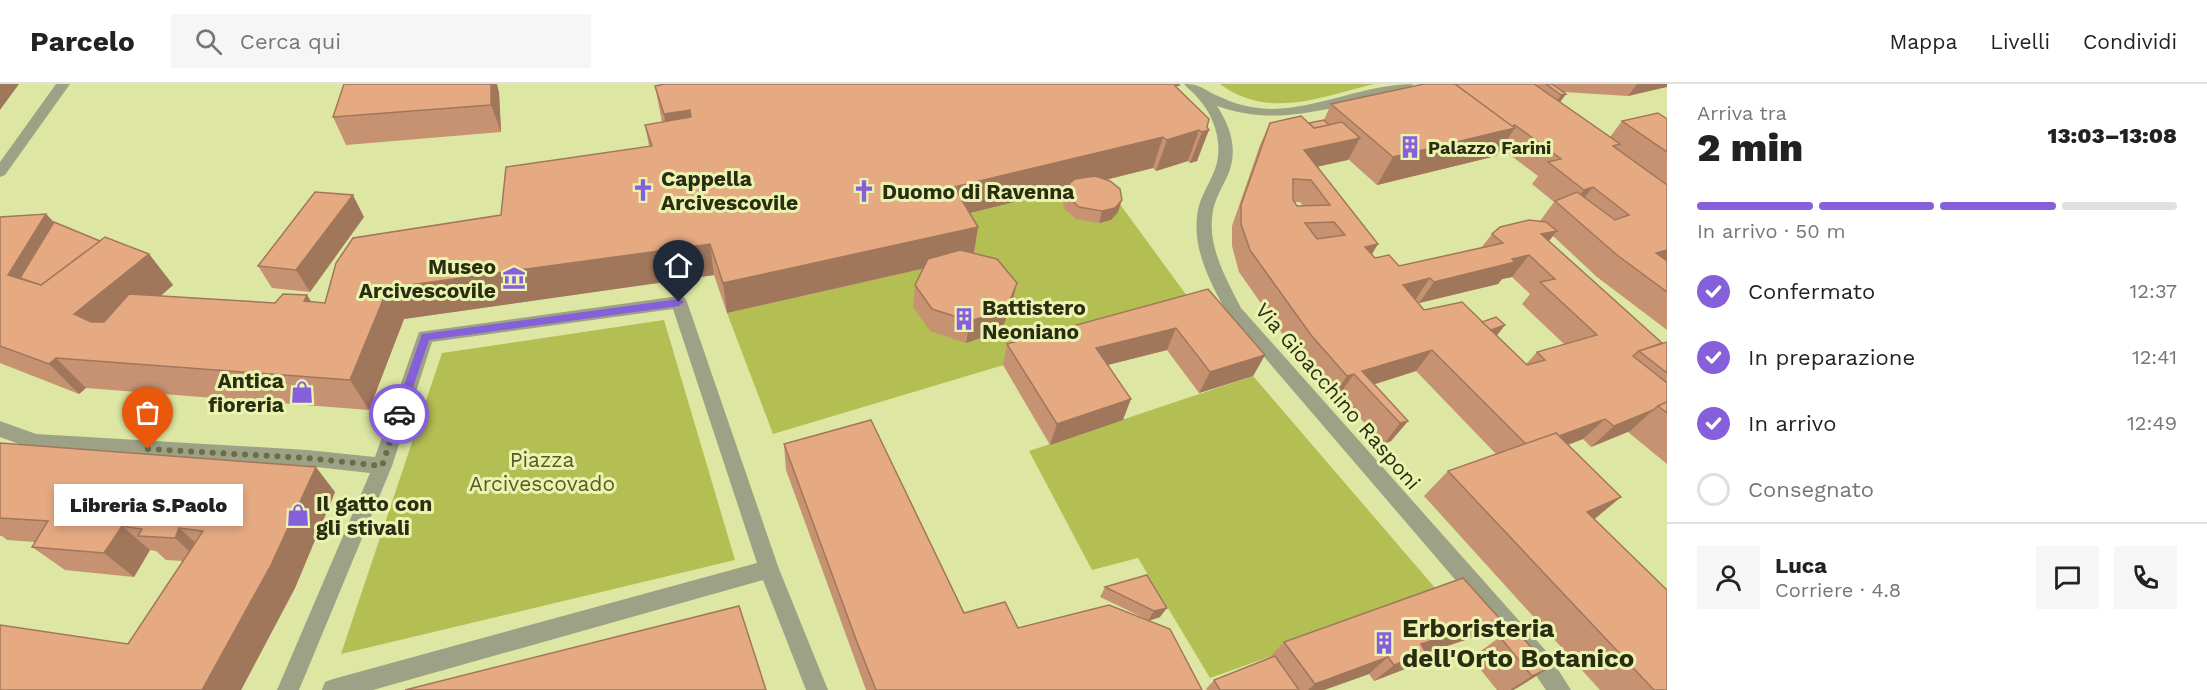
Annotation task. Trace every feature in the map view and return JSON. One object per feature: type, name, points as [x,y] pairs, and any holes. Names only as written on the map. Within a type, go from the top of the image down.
[{"type":"street","points":[[0,172],[63,84]]},
{"type":"street","points":[[1193,87],[1249,112],[1271,114],[1407,84]]},
{"type":"street","name":"Via Gioacchino Rasponi","points":[[1193,87],[1216,112],[1223,129],[1228,154],[1212,191],[1203,220],[1207,255],[1235,312],[1539,660],[1560,690]]},
{"type":"street","points":[[288,690],[382,466],[425,337],[679,302],[769,568],[817,690]]},
{"type":"street","points":[[0,429],[35,442],[307,458],[382,466]]},
{"type":"street","points":[[333,690],[769,568]]},
{"type":"green space","points":[[1220,84],[1374,84],[1315,99],[1276,103],[1257,101],[1238,95]]},
{"type":"green space","points":[[1103,181],[1198,311],[1071,345],[773,434],[727,313],[973,257],[950,218]]},
{"type":"green space","name":"Piazza Arcivescovado","points":[[664,320],[735,560],[341,654],[442,353]]},
{"type":"green space","points":[[1253,376],[1442,596],[1210,678],[1138,558],[1092,570],[1029,451]]},
{"type":"building","points":[[344,84],[491,84],[491,105],[333,117]]},
{"type":"building","points":[[665,84],[1177,84],[1179,85],[1175,86],[1209,119],[1207,127],[1209,130],[1202,132],[1199,130],[1167,140],[1163,137],[954,187],[978,227],[723,283],[710,244],[388,288],[350,380],[56,358],[49,364],[0,346],[0,217],[46,214],[8,275],[41,285],[105,237],[149,254],[74,314],[91,322],[104,322],[129,294],[275,303],[283,294],[307,295],[304,301],[325,303],[336,263],[353,238],[501,215],[506,167],[652,146],[645,125],[691,117],[690,110],[664,114],[655,86]]},
{"type":"building","points":[[1424,84],[1455,84],[1515,128],[1393,157],[1331,104]]},
{"type":"building","points":[[1455,84],[1534,84],[1620,144],[1613,146],[1667,185],[1667,250],[1656,253],[1667,261],[1667,292],[1617,255],[1555,201],[1577,192],[1615,220],[1629,215],[1593,187],[1584,190],[1548,162],[1561,159]]},
{"type":"building","points":[[1546,84],[1552,84],[1566,94],[1561,95]]},
{"type":"building","points":[[1658,113],[1667,119],[1667,152],[1622,121]]},
{"type":"building","points":[[1301,116],[1314,128],[1342,122],[1360,138],[1304,150],[1378,244],[1365,247],[1375,258],[1389,255],[1399,266],[1503,243],[1492,234],[1500,227],[1529,220],[1546,222],[1557,231],[1541,234],[1662,343],[1639,351],[1633,356],[1667,383],[1667,402],[1614,426],[1605,419],[1559,436],[1556,433],[1526,444],[1432,350],[1362,371],[1408,421],[1400,423],[1354,374],[1347,376],[1311,335],[1250,250],[1241,224],[1241,205],[1270,123]],"holes":[[[1293,179],[1311,180],[1330,205],[1297,206],[1293,200]],[[1334,222],[1345,235],[1317,239],[1305,223]],[[1529,255],[1555,279],[1540,282],[1597,335],[1537,352],[1545,360],[1527,365],[1462,302],[1424,310],[1403,285],[1430,278],[1434,282],[1515,262],[1512,259]]]},
{"type":"building","points":[[1324,120],[1329,125],[1314,128],[1309,123]]},
{"type":"building","points":[[1095,176],[1110,181],[1120,189],[1122,200],[1115,208],[1102,211],[1079,207],[1068,197],[1066,192],[1070,183],[1075,179]]},
{"type":"building","points":[[315,192],[353,195],[296,270],[258,266]]},
{"type":"building","points":[[54,222],[100,241],[41,285],[20,278]]},
{"type":"building","points":[[960,250],[997,259],[1017,283],[1006,310],[970,321],[932,309],[915,285],[928,259]]},
{"type":"building","points":[[1208,289],[1265,355],[1210,372],[1176,328],[1096,348],[1131,399],[1057,424],[1007,344]]},
{"type":"building","points":[[1496,317],[1505,325],[1491,330],[1482,322]]},
{"type":"building","points":[[1667,342],[1667,373],[1639,351]]},
{"type":"building","points":[[1667,402],[1667,413],[1658,406]]},
{"type":"building","points":[[871,420],[964,613],[1005,602],[1018,628],[1109,605],[1170,629],[1202,690],[876,690],[784,444]]},
{"type":"building","points":[[1556,433],[1621,497],[1587,512],[1667,590],[1667,690],[1654,690],[1448,471]]},
{"type":"building","points":[[0,443],[316,467],[271,565],[202,690],[0,690],[0,625],[128,644],[203,531],[179,528],[175,538],[138,536],[142,529],[122,526],[104,553],[32,547],[48,521],[0,518]]},
{"type":"building","points":[[1147,575],[1167,608],[1154,611],[1105,587]]},
{"type":"building","name":"Erboristeria dell'Orto Botanico","points":[[1463,578],[1500,619],[1421,644],[1426,653],[1394,665],[1388,657],[1315,684],[1284,642]]},
{"type":"building","points":[[739,606],[766,690],[405,690]]},
{"type":"building","points":[[1516,630],[1549,668],[1532,676],[1500,637]]},
{"type":"building","points":[[1275,656],[1299,690],[1220,690],[1214,680]]},
{"type":"way so far","points":[[148,449],[307,458],[382,466],[399,414]]},
{"type":"place","name":"Palazzo Farini","points":[[1410,147]]},
{"type":"place","name":"Cappella Arcivescovile","points":[[643,190]]},
{"type":"place","name":"Duomo di Ravenna","points":[[864,191]]},
{"type":"place","name":"Museo Arcivescovile","points":[[514,278]]},
{"type":"place","name":"Battistero Neoniano","points":[[964,319]]},
{"type":"place","name":"Antica fioreria","points":[[302,392]]},
{"type":"place","name":"Libreria S.Paolo","points":[[148,449]]},
{"type":"place","name":"Il gatto con gli stivali","points":[[298,515]]},
{"type":"place","name":"Erboristeria dell'Orto Botanico","points":[[1384,643]]},
{"type":"route","points":[[399,414],[425,337],[679,302]]}]
